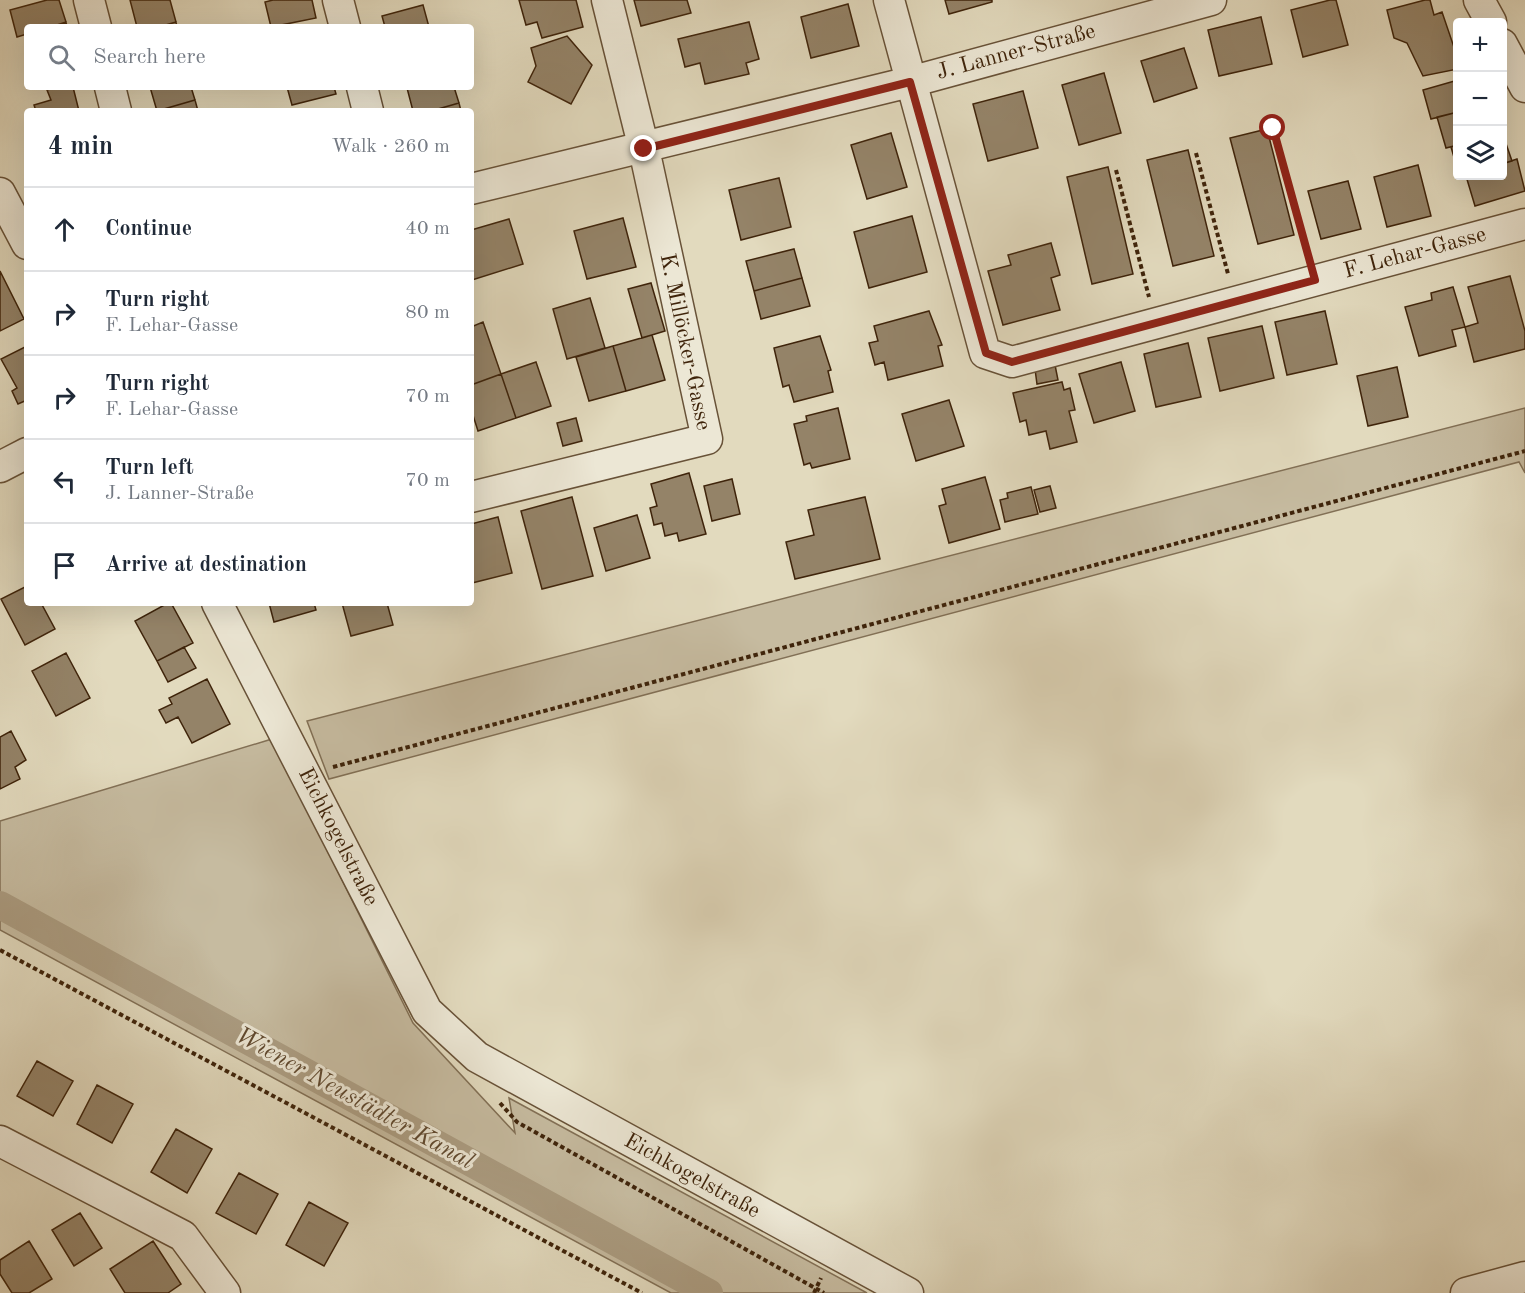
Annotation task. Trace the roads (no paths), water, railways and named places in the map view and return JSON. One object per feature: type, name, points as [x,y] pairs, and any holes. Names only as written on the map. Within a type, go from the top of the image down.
[{"type":"street","points":[[89,0],[95,24]]},
{"type":"street","points":[[338,0],[344,24]]},
{"type":"street","points":[[607,0],[644,149]]},
{"type":"street","points":[[890,0],[910,82]]},
{"type":"street","name":"J. Lanner-Straße","points":[[474,188],[644,149],[910,82],[1131,10],[1211,0]]},
{"type":"street","points":[[1479,0],[1489,18]]},
{"type":"street","points":[[1507,52],[1525,87]]},
{"type":"street","name":"F. Lehar-Gasse","points":[[910,82],[986,353],[1012,362],[1525,224]]},
{"type":"street","points":[[111,90],[115,108]]},
{"type":"street","points":[[363,90],[367,108]]},
{"type":"street","name":"K. Millöcker-Gasse","points":[[474,495],[707,439],[644,149]]},
{"type":"street","points":[[0,193],[24,238]]},
{"type":"street","points":[[0,467],[24,455]]},
{"type":"street","name":"Eichkogelstraße","points":[[219,606],[427,1011],[477,1057],[908,1293]]},
{"type":"street","points":[[0,1141],[183,1236],[225,1293]]},
{"type":"street","points":[[1466,1293],[1525,1277]]},
{"type":"waterway","name":"Wiener Neustädter Kanal","points":[[0,905],[709,1293]]}]
